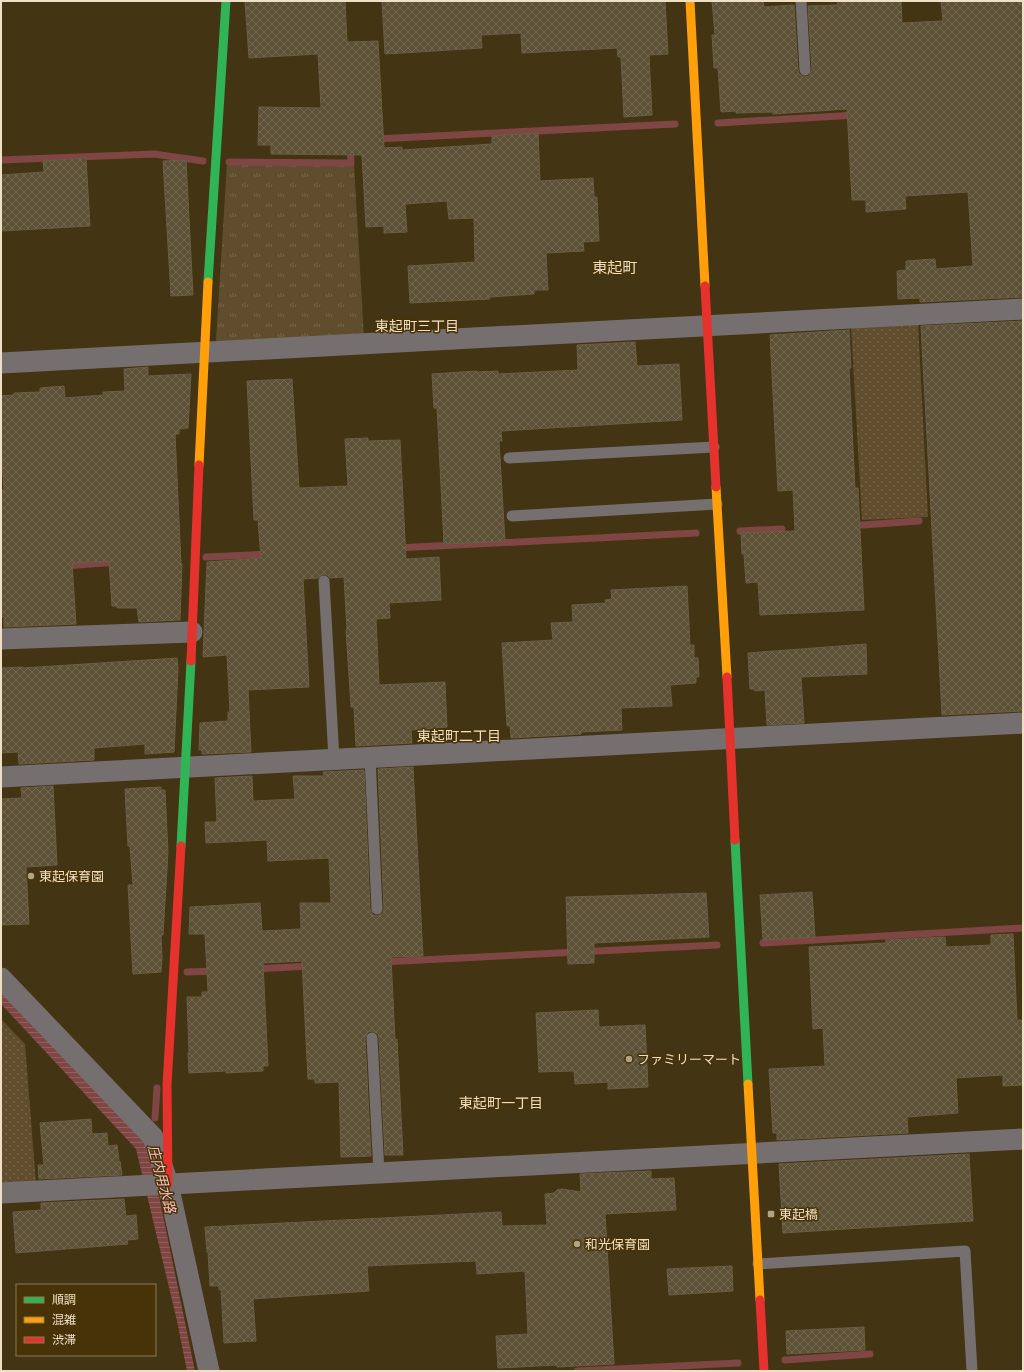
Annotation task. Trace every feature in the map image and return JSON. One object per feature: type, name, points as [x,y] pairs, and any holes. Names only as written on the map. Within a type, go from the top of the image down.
[{"type":"street","points":[[164,1184],[167,1085],[186,767],[204,352],[226,1]]},
{"type":"street","points":[[690,1],[764,1371]]},
{"type":"street","points":[[1,364],[1023,309]]},
{"type":"street","points":[[1,639],[192,632]]},
{"type":"street","points":[[1,777],[1023,723]]},
{"type":"street","points":[[1,978],[153,1137],[209,1371]]},
{"type":"street","points":[[1,1193],[1023,1140]]},
{"type":"lane","points":[[801,1],[805,70]]},
{"type":"lane","points":[[508,458],[714,447]]},
{"type":"lane","points":[[512,516],[717,504]]},
{"type":"lane","points":[[324,580],[334,759]]},
{"type":"lane","points":[[370,757],[377,909]]},
{"type":"lane","points":[[372,1038],[379,1173]]},
{"type":"lane","points":[[758,1264],[965,1251],[972,1371]]},
{"type":"green space","points":[[227,163],[354,164],[364,338],[222,346],[216,341]]},
{"type":"green space","points":[[918,322],[928,517],[862,520],[851,326]]},
{"type":"green space","points":[[1,1019],[25,1044],[36,1183],[1,1185]]},
{"type":"shaded area","points":[[1,990],[146,1144],[157,1186],[195,1371],[187,1371],[177,1321],[136,1149],[1,1004]]},
{"type":"building","points":[[245,1],[345,1],[347,42],[378,41],[384,148],[402,147],[402,150],[492,144],[492,136],[538,133],[540,181],[593,178],[594,197],[597,197],[599,241],[583,242],[584,251],[546,253],[548,290],[534,290],[534,294],[490,297],[490,299],[410,303],[408,266],[475,262],[474,218],[449,219],[447,201],[405,204],[407,232],[384,233],[384,226],[366,227],[362,155],[271,154],[271,145],[258,145],[259,107],[321,108],[318,54],[249,58]]},
{"type":"building","points":[[382,1],[665,1],[668,54],[649,55],[652,115],[624,117],[621,57],[618,57],[617,48],[522,53],[521,33],[481,35],[482,48],[385,54]]},
{"type":"building","points":[[712,1],[763,1],[764,7],[794,5],[798,70],[799,74],[805,77],[809,76],[812,70],[808,6],[838,5],[837,1],[901,1],[902,23],[943,21],[941,1],[1023,1],[1023,297],[920,302],[920,298],[898,299],[897,271],[906,270],[906,261],[935,259],[936,269],[973,266],[968,192],[905,196],[906,209],[866,212],[866,200],[852,200],[847,109],[773,114],[773,112],[721,112],[718,68],[714,68],[712,35],[715,35]]},
{"type":"building","points":[[86,158],[90,226],[1,231],[1,175],[44,172],[43,161]]},
{"type":"building","points":[[186,160],[193,295],[171,296],[163,161]]},
{"type":"building","points":[[1023,321],[1023,711],[942,715],[921,326]]},
{"type":"building","points":[[849,330],[851,368],[849,368],[855,488],[858,488],[864,610],[760,615],[758,582],[746,583],[741,533],[795,531],[793,490],[778,491],[770,335]]},
{"type":"building","points":[[635,342],[637,366],[679,364],[682,420],[501,431],[502,441],[499,441],[505,541],[444,544],[437,408],[434,408],[432,374],[498,371],[498,374],[578,370],[577,345]]},
{"type":"building","points":[[148,367],[148,376],[191,374],[188,428],[179,429],[179,434],[175,434],[182,564],[180,620],[139,622],[137,608],[117,608],[117,606],[112,606],[109,561],[72,563],[76,624],[4,627],[4,617],[1,617],[1,490],[4,490],[1,450],[1,396],[14,395],[14,393],[40,392],[40,388],[64,386],[65,398],[103,395],[103,392],[125,391],[124,369]]},
{"type":"building","points":[[292,379],[299,488],[348,486],[345,439],[368,438],[368,441],[400,440],[406,559],[439,557],[441,600],[389,603],[390,618],[376,619],[379,684],[445,682],[447,727],[411,730],[412,743],[356,746],[354,707],[351,707],[344,577],[330,578],[323,574],[318,578],[303,579],[309,687],[248,690],[251,752],[202,754],[202,750],[199,750],[200,723],[228,721],[228,712],[230,712],[227,655],[203,657],[207,562],[261,558],[258,520],[254,520],[247,381]]},
{"type":"building","points":[[687,586],[690,645],[694,645],[694,658],[698,658],[699,677],[696,677],[696,683],[670,685],[672,706],[621,708],[622,730],[511,738],[510,726],[507,726],[502,643],[553,640],[551,623],[573,622],[572,605],[606,603],[605,600],[612,599],[611,590]]},
{"type":"building","points":[[866,644],[867,674],[801,677],[804,723],[767,725],[765,690],[755,691],[754,689],[750,689],[748,653]]},
{"type":"building","points":[[177,658],[178,668],[174,752],[145,754],[145,744],[94,748],[94,760],[19,764],[18,752],[1,753],[1,668],[23,668]]},
{"type":"building","points":[[413,767],[423,956],[391,957],[403,1155],[385,1155],[379,1038],[378,1034],[372,1031],[368,1032],[365,1038],[371,1156],[341,1157],[339,1082],[315,1083],[315,1079],[308,1079],[302,961],[263,963],[268,1066],[263,1066],[263,1071],[189,1073],[187,997],[202,997],[202,992],[208,992],[205,934],[189,934],[190,907],[260,903],[262,931],[301,929],[300,903],[331,903],[329,858],[268,861],[267,840],[206,843],[205,822],[217,822],[215,778],[252,776],[253,801],[295,799],[293,776],[324,776],[323,772],[364,770],[370,909],[373,915],[378,916],[383,913],[384,909],[378,769]]},
{"type":"building","points":[[53,786],[57,865],[26,867],[29,924],[1,925],[1,799],[22,798],[21,788]]},
{"type":"building","points":[[161,787],[161,790],[165,790],[168,852],[163,935],[161,935],[161,972],[133,974],[128,885],[133,885],[130,846],[128,846],[125,789]]},
{"type":"building","points":[[812,892],[815,937],[763,940],[760,895]]},
{"type":"building","points":[[706,893],[709,937],[594,943],[594,963],[568,964],[566,897]]},
{"type":"building","points":[[1013,934],[1017,1020],[1023,1020],[1023,1085],[1003,1086],[1003,1075],[956,1078],[958,1113],[907,1117],[908,1133],[777,1140],[777,1133],[773,1133],[769,1069],[825,1066],[823,1028],[813,1029],[809,947],[886,943],[886,940],[945,937],[946,947],[991,945],[991,935]]},
{"type":"building","points":[[598,1010],[599,1027],[645,1025],[648,1087],[608,1089],[608,1082],[575,1084],[574,1071],[539,1072],[536,1013]]},
{"type":"building","points":[[91,1119],[92,1134],[107,1133],[108,1146],[117,1145],[122,1175],[39,1179],[38,1165],[44,1165],[40,1123]]},
{"type":"building","points":[[969,1154],[973,1221],[783,1233],[779,1164]]},
{"type":"building","points":[[651,1171],[651,1179],[674,1178],[676,1210],[605,1214],[614,1364],[498,1368],[496,1336],[528,1334],[525,1271],[477,1274],[476,1261],[367,1266],[369,1291],[253,1299],[256,1341],[224,1343],[221,1289],[219,1290],[219,1286],[210,1286],[205,1227],[501,1212],[502,1226],[547,1225],[545,1194],[554,1193],[557,1190],[562,1189],[581,1192],[580,1174]]},
{"type":"building","points":[[124,1199],[126,1216],[136,1215],[138,1239],[127,1240],[128,1244],[16,1253],[13,1212],[41,1210],[41,1203]]},
{"type":"building","points":[[732,1266],[733,1291],[669,1295],[667,1269]]},
{"type":"building","points":[[864,1327],[865,1350],[787,1354],[786,1331]]},
{"type":"waterway","points":[[718,123],[857,115]]},
{"type":"waterway","points":[[376,139],[675,124]]},
{"type":"waterway","points":[[229,162],[351,163],[350,145]]},
{"type":"waterway","points":[[1,160],[154,154],[203,161]]},
{"type":"waterway","points":[[862,525],[919,521]]},
{"type":"waterway","points":[[740,531],[782,529]]},
{"type":"waterway","points":[[396,548],[696,533]]},
{"type":"waterway","points":[[206,557],[270,554]]},
{"type":"waterway","points":[[64,566],[118,562]]},
{"type":"waterway","points":[[763,943],[1023,928]]},
{"type":"waterway","points":[[382,962],[717,945]]},
{"type":"waterway","points":[[254,969],[311,966]]},
{"type":"waterway","points":[[187,972],[216,971]]},
{"type":"waterway","points":[[155,1118],[157,1088]]},
{"type":"waterway","points":[[785,1360],[870,1354]]},
{"type":"waterway","points":[[577,1371],[738,1363]]},
{"type":"traffic: fast","points":[[208,282],[226,1]]},
{"type":"traffic: fast","points":[[181,846],[191,661]]},
{"type":"traffic: fast","points":[[735,840],[748,1084]]},
{"type":"traffic: slow","points":[[690,1],[705,286]]},
{"type":"traffic: slow","points":[[199,465],[208,282]]},
{"type":"traffic: slow","points":[[716,487],[727,677]]},
{"type":"traffic: slow","points":[[748,1084],[760,1300]]},
{"type":"traffic: jam","points":[[705,286],[716,487]]},
{"type":"traffic: jam","points":[[191,661],[199,465]]},
{"type":"traffic: jam","points":[[727,677],[735,840]]},
{"type":"traffic: jam","points":[[168,1184],[167,1085],[181,846]]},
{"type":"traffic: jam","points":[[760,1300],[764,1371]]},
{"type":"place","name":"東起保育園","points":[[31,876]]},
{"type":"place","name":"ファミリーマート","points":[[629,1059]]},
{"type":"place","name":"東起橋","points":[[771,1214]]},
{"type":"place","name":"和光保育園","points":[[577,1244]]},
{"type":"district","name":"東起町","points":[[615,267]]},
{"type":"district","name":"東起町三丁目","points":[[417,326]]},
{"type":"district","name":"東起町二丁目","points":[[459,736]]},
{"type":"district","name":"東起町一丁目","points":[[501,1103]]},
{"type":"water label","name":"庄内用水路","points":[[162,1179]]}]
